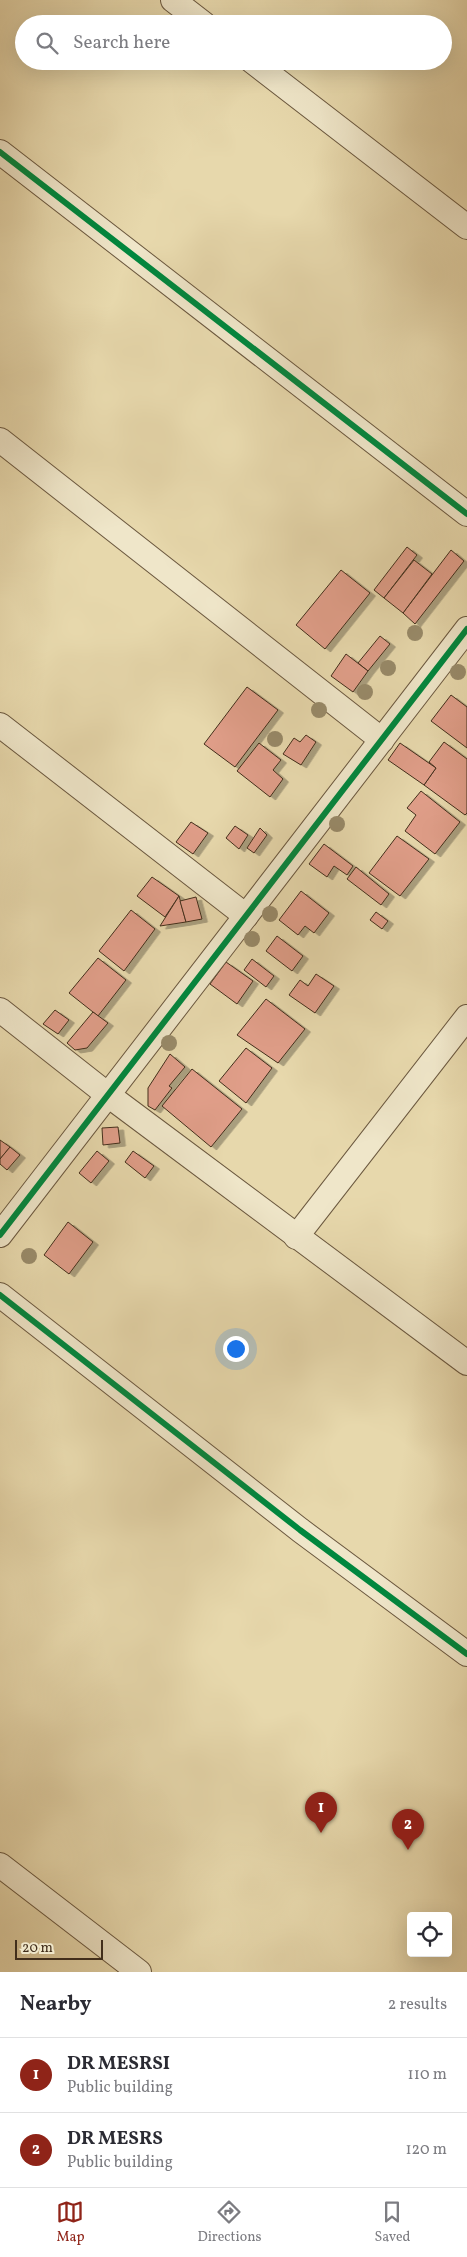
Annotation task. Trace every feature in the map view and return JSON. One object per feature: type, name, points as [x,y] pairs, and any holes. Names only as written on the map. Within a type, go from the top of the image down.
[{"type":"street","points":[[173,0],[192,15]]},
{"type":"street","points":[[264,70],[467,226]]},
{"type":"street","points":[[0,152],[467,514]]},
{"type":"street","points":[[0,440],[382,740]]},
{"type":"street","points":[[0,1235],[467,629]]},
{"type":"street","points":[[0,726],[246,916]]},
{"type":"street","points":[[0,1010],[108,1095],[467,1363]]},
{"type":"street","points":[[296,1237],[467,1018]]},
{"type":"street","points":[[0,1295],[300,1530],[467,1654]]},
{"type":"street","points":[[0,1865],[139,1972]]},
{"type":"building","points":[[407,547],[417,555],[384,598],[374,590]]},
{"type":"building","points":[[451,550],[464,561],[415,624],[403,613]]},
{"type":"building","points":[[414,560],[432,574],[403,613],[384,598]]},
{"type":"building","points":[[341,570],[370,593],[325,649],[296,625]]},
{"type":"building","points":[[380,636],[390,644],[368,671],[358,663]]},
{"type":"building","points":[[346,654],[368,671],[353,692],[331,676]]},
{"type":"building","points":[[247,687],[278,710],[235,767],[204,744]]},
{"type":"building","points":[[451,695],[467,707],[467,748],[431,721]]},
{"type":"building","points":[[306,735],[316,742],[301,765],[283,754],[294,738],[300,742]]},
{"type":"building","points":[[444,742],[467,759],[467,813],[465,815],[424,785],[436,768],[429,762]]},
{"type":"building","points":[[259,743],[281,760],[273,770],[283,779],[270,797],[237,771]]},
{"type":"building","points":[[400,743],[436,768],[424,785],[388,760]]},
{"type":"building","points":[[421,791],[460,822],[435,854],[405,831],[416,815],[407,808]]},
{"type":"building","points":[[191,822],[208,833],[193,854],[176,842]]},
{"type":"building","points":[[235,826],[248,835],[239,849],[226,838]]},
{"type":"building","points":[[260,828],[267,835],[254,853],[247,848]]},
{"type":"building","points":[[397,836],[429,859],[400,896],[369,873]]},
{"type":"building","points":[[324,844],[353,866],[347,875],[334,866],[327,877],[309,864]]},
{"type":"building","points":[[356,867],[389,894],[381,905],[347,879]]},
{"type":"building","points":[[152,877],[179,896],[165,917],[137,896]]},
{"type":"building","points":[[301,891],[329,913],[314,933],[305,926],[298,935],[279,920]]},
{"type":"building","points":[[179,896],[186,922],[160,926]]},
{"type":"building","points":[[196,897],[202,919],[186,922],[180,901]]},
{"type":"building","points":[[131,910],[155,929],[124,971],[99,951]]},
{"type":"building","points":[[376,912],[388,921],[382,929],[370,920]]},
{"type":"building","points":[[277,936],[303,956],[292,971],[266,951]]},
{"type":"building","points":[[98,958],[126,980],[98,1016],[69,993]]},
{"type":"building","points":[[252,959],[274,976],[266,987],[244,970]]},
{"type":"building","points":[[226,962],[253,981],[237,1004],[210,984]]},
{"type":"building","points":[[316,974],[334,986],[315,1013],[289,995],[300,980],[308,986]]},
{"type":"building","points":[[266,999],[305,1029],[278,1063],[237,1035]]},
{"type":"building","points":[[55,1010],[69,1020],[58,1034],[43,1024]]},
{"type":"building","points":[[93,1012],[108,1023],[87,1048],[75,1050],[67,1043]]},
{"type":"building","points":[[246,1048],[272,1068],[246,1103],[219,1081]]},
{"type":"building","points":[[170,1054],[185,1067],[169,1086],[172,1088],[155,1110],[148,1106],[148,1088]]},
{"type":"building","points":[[192,1069],[242,1109],[211,1147],[162,1106]]},
{"type":"building","points":[[118,1127],[120,1143],[103,1145],[102,1128]]},
{"type":"building","points":[[0,1140],[10,1147],[0,1159]]},
{"type":"building","points":[[10,1147],[20,1155],[7,1170],[0,1164],[0,1159]]},
{"type":"building","points":[[97,1151],[109,1161],[91,1183],[79,1173]]},
{"type":"building","points":[[133,1151],[154,1166],[145,1178],[125,1162]]},
{"type":"building","points":[[68,1222],[93,1242],[69,1274],[44,1255]]},
{"type":"cycle path","points":[[0,152],[467,514]]},
{"type":"cycle path","points":[[0,1235],[467,629]]},
{"type":"cycle path","points":[[0,1295],[300,1530],[467,1654]]},
{"type":"place","name":"DR MESRSI","points":[[321,1833]]},
{"type":"place","name":"DR MESRS","points":[[408,1850]]}]
